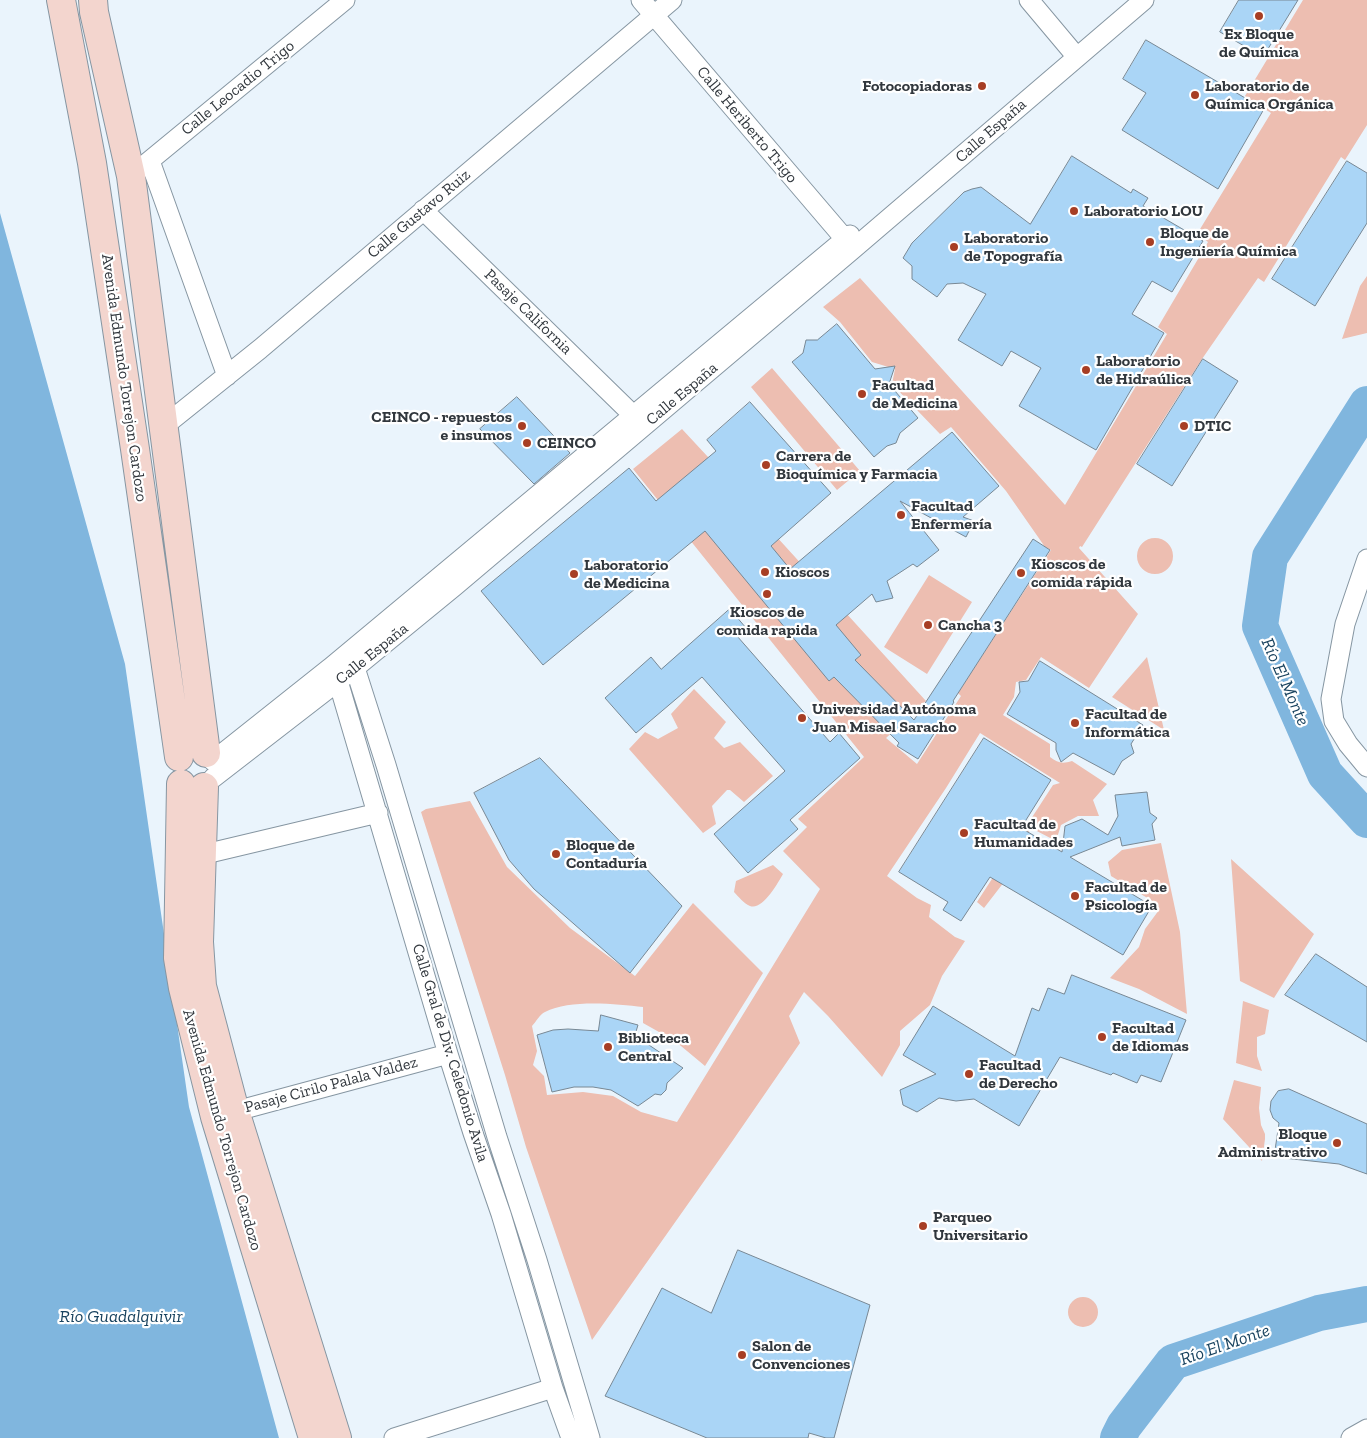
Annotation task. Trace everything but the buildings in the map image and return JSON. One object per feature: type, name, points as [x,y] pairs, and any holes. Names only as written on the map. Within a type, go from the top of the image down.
[{"type":"street","name":"Avenida Edmundo Torrejon Cardozo","points":[[62,0],[92,163],[179,757],[188,750],[194,750],[203,772],[178,958],[182,988],[337,1438]]},
{"type":"street","name":"Avenida Edmundo Torrejon Cardozo","points":[[93,0],[94,12],[141,169],[164,426],[203,772],[199,942],[202,986],[225,1114],[313,1438]]},
{"type":"street","name":"Calle Leocadio Trigo","points":[[141,169],[345,0]]},
{"type":"street","name":"Calle Heriberto Trigo","points":[[641,0],[848,245]]},
{"type":"street","name":"Calle Gustavo Ruiz","points":[[164,426],[227,376],[672,0]]},
{"type":"street","points":[[1030,0],[1071,50]]},
{"type":"street","name":"Calle España","points":[[351,660],[456,586],[1128,0]]},
{"type":"street","name":"Calle España","points":[[203,772],[334,674],[633,415],[848,245],[1144,0]]},
{"type":"street","points":[[141,169],[227,376]]},
{"type":"street","name":"Pasaje California","points":[[423,210],[633,415]]},
{"type":"street","points":[[1367,559],[1345,624],[1330,700],[1334,721],[1348,744],[1367,767]]},
{"type":"street","points":[[351,660],[386,765],[497,1137],[537,1260],[590,1438]]},
{"type":"street","name":"Calle Gral de Div. Celedonio Avila","points":[[334,674],[378,813],[448,1054],[501,1214],[553,1388],[571,1438]]},
{"type":"street","points":[[201,855],[378,813]]},
{"type":"street","name":"Pasaje Cirilo Palala Valdez","points":[[225,1114],[448,1054]]},
{"type":"street","points":[[394,1438],[553,1388]]},
{"type":"street","points":[[1351,1438],[1367,1428]]},
{"type":"shaded area","points":[[1303,0],[1367,0],[1367,125],[1345,160],[1341,157],[1264,282],[1258,278],[1202,359],[1082,547],[1080,546],[1079,548],[1138,614],[1089,688],[1041,657],[1026,680],[1016,682],[1014,697],[1003,715],[1050,744],[1050,757],[1053,759],[1063,763],[1072,761],[1107,784],[1093,800],[1099,816],[1078,816],[1061,825],[1056,841],[1031,828],[1019,847],[1011,873],[984,908],[977,902],[1053,785],[1060,783],[980,733],[887,876],[917,898],[931,905],[929,917],[955,937],[965,941],[942,976],[930,1005],[900,1031],[900,1045],[882,1077],[804,992],[789,1016],[800,1043],[592,1340],[526,1147],[421,812],[426,809],[470,801],[507,867],[570,928],[635,976],[693,903],[763,973],[705,1066],[675,1041],[643,1023],[643,1007],[593,1004],[567,1005],[543,1013],[532,1026],[537,1051],[533,1065],[544,1076],[547,1095],[583,1092],[613,1096],[641,1112],[677,1122],[820,889],[783,851],[807,827],[798,819],[864,757],[633,469],[682,429],[734,485],[775,535],[926,701],[886,738],[917,764],[961,696],[958,693],[1051,550],[1045,547],[1006,491],[951,427],[940,434],[892,384],[895,369],[872,362],[840,322],[823,307],[860,278],[1065,505],[1167,334],[1158,327],[1208,242],[1197,234],[1271,113],[1245,96]]},
{"type":"shaded area","points":[[1367,276],[1367,333],[1342,339],[1360,286]]},
{"type":"shaded area","points":[[772,368],[860,471],[837,490],[751,387]]},
{"type":"shaded area","points":[[1155,538],[1162,539],[1168,543],[1172,549],[1172,563],[1168,569],[1162,573],[1155,574],[1148,573],[1142,569],[1138,563],[1137,556],[1138,549],[1142,543],[1148,539]]},
{"type":"shaded area","name":"Cancha 3","points":[[929,575],[972,602],[927,674],[884,647]]},
{"type":"shaded area","points":[[1147,657],[1164,730],[1112,697]]},
{"type":"shaded area","points":[[694,689],[726,722],[714,738],[724,748],[740,742],[773,776],[744,802],[730,790],[727,790],[712,806],[716,824],[703,833],[629,749],[645,732],[658,739],[678,728],[671,714]]},
{"type":"shaded area","points":[[1161,843],[1180,932],[1187,1014],[1139,989],[1110,978],[1139,947],[1145,929],[1159,910],[1154,902],[1111,876],[1108,862],[1122,850]]},
{"type":"shaded area","points":[[1231,859],[1314,934],[1274,998],[1240,981]]},
{"type":"shaded area","points":[[773,865],[783,874],[769,895],[760,904],[755,906],[750,906],[743,902],[734,892],[736,881]]},
{"type":"shaded area","points":[[1243,1001],[1269,1010],[1265,1034],[1257,1037],[1257,1056],[1262,1071],[1236,1063]]},
{"type":"shaded area","points":[[1234,1080],[1261,1087],[1259,1108],[1261,1125],[1265,1134],[1262,1161],[1223,1119]]},
{"type":"shaded area","points":[[1083,1297],[1089,1298],[1097,1306],[1097,1318],[1089,1326],[1083,1327],[1077,1326],[1069,1318],[1068,1312],[1069,1306],[1077,1298]]},
{"type":"water","name":"Río Guadalquivir","points":[[0,213],[125,664],[189,1107],[279,1438],[0,1438]]},
{"type":"waterway","name":"Río El Monte","points":[[1367,404],[1270,557],[1260,626],[1325,774],[1367,820]]},
{"type":"waterway","name":"Río El Monte","points":[[1118,1438],[1124,1426],[1173,1362],[1319,1313],[1367,1304]]},
{"type":"place","name":"Ex Bloque de Química","points":[[1259,16]]},
{"type":"place","name":"Fotocopiadoras","points":[[982,86]]},
{"type":"place","name":"Laboratorio de Química Orgánica","points":[[1195,95]]},
{"type":"place","name":"Laboratorio LOU","points":[[1074,211]]},
{"type":"place","name":"Bloque de Ingeniería Química","points":[[1150,242]]},
{"type":"place","name":"Laboratorio de Topografía","points":[[954,247]]},
{"type":"place","name":"Laboratorio de Hidraúlica","points":[[1086,370]]},
{"type":"place","name":"Facultad de Medicina","points":[[862,394]]},
{"type":"place","name":"CEINCO - repuestos e insumos","points":[[522,426]]},
{"type":"place","name":"DTIC","points":[[1184,426]]},
{"type":"place","name":"CEINCO","points":[[527,443]]},
{"type":"place","name":"Carrera de Bioquímica y Farmacia","points":[[766,465]]},
{"type":"place","name":"Facultad Enfermería","points":[[901,515]]},
{"type":"place","name":"Kioscos","points":[[765,572]]},
{"type":"place","name":"Kioscos de comida rápida","points":[[1021,573]]},
{"type":"place","name":"Laboratorio de Medicina","points":[[574,574]]},
{"type":"place","name":"Kioscos de comida rapida","points":[[767,594]]},
{"type":"place","name":"Cancha 3","points":[[928,625]]},
{"type":"place","name":"Universidad Autónoma Juan Misael Saracho","points":[[802,718]]},
{"type":"place","name":"Facultad de Informática","points":[[1075,723]]},
{"type":"place","name":"Facultad de Humanidades","points":[[964,833]]},
{"type":"place","name":"Bloque de Contaduría","points":[[556,854]]},
{"type":"place","name":"Facultad de Psicología","points":[[1075,896]]},
{"type":"place","name":"Facultad de Idiomas","points":[[1102,1037]]},
{"type":"place","name":"Biblioteca Central","points":[[608,1047]]},
{"type":"place","name":"Facultad de Derecho","points":[[969,1074]]},
{"type":"place","name":"Bloque Administrativo","points":[[1337,1143]]},
{"type":"place","name":"Parqueo Universitario","points":[[923,1226]]},
{"type":"place","name":"Salon de Convenciones","points":[[742,1355]]}]
